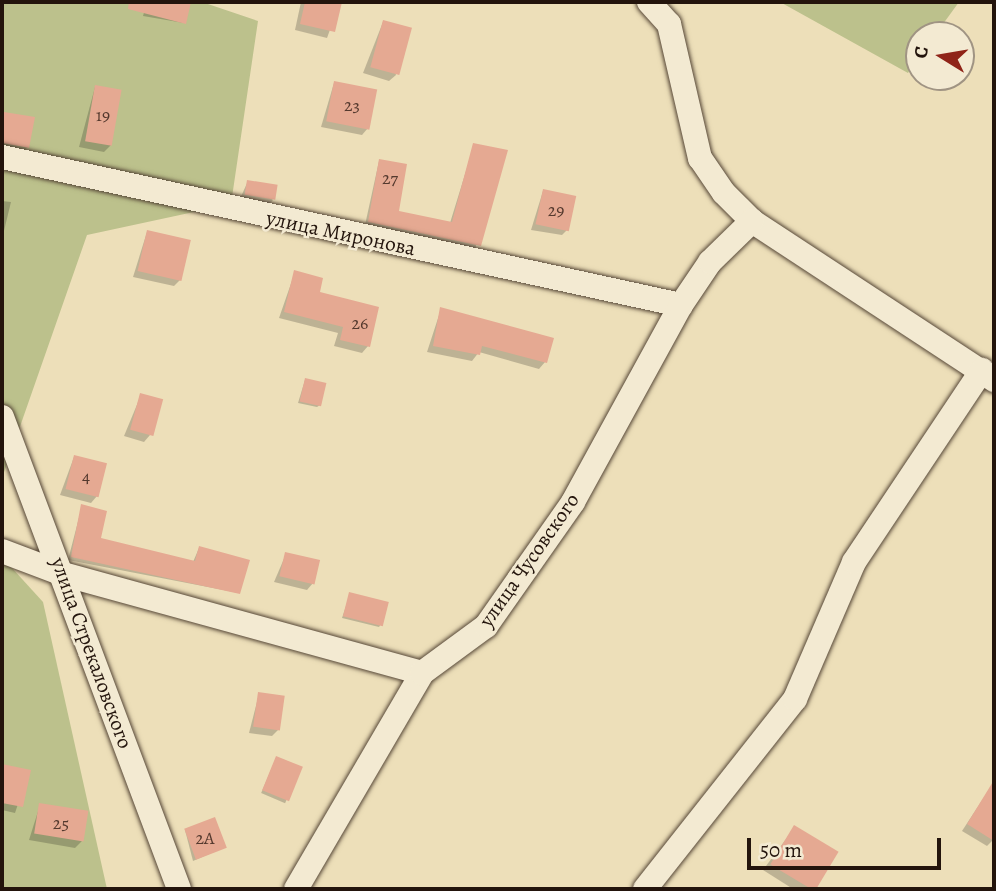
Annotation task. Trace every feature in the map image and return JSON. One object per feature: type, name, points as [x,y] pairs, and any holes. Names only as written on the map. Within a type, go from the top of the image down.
[{"type":"street","points":[[645,889],[795,699],[854,562],[988,375],[752,221],[699,158],[669,24],[649,2]]},
{"type":"street","name":"улица Миронова","points":[[2,157],[681,305]]},
{"type":"street","name":"улица Чусовского","points":[[296,889],[422,673],[486,626],[573,502],[681,305],[710,262],[752,221]]},
{"type":"street","name":"улица Стрекаловского","points":[[2,417],[179,889]]},
{"type":"street","points":[[2,551],[63,574],[422,673]]},
{"type":"green space","points":[[2,2],[202,2],[258,21],[231,204],[87,235],[2,478]]},
{"type":"green space","points":[[780,2],[959,2],[945,21],[905,21],[905,71]]},
{"type":"green space","points":[[2,557],[43,602],[107,889],[2,889]]},
{"type":"building","points":[[129,2],[191,2],[186,24],[128,9]]},
{"type":"building","points":[[305,2],[342,2],[335,32],[300,24]]},
{"type":"building","points":[[383,20],[412,28],[399,75],[370,67]]},
{"type":"building","points":[[334,81],[377,89],[369,130],[326,121]]},
{"type":"building","points":[[95,85],[122,90],[112,146],[85,141]]},
{"type":"building","points":[[4,112],[35,117],[29,148],[2,143]]},
{"type":"building","points":[[473,143],[508,150],[481,246],[368,222],[379,159],[407,164],[399,211],[452,222]]},
{"type":"building","points":[[247,180],[278,185],[275,200],[245,195]]},
{"type":"building","points":[[543,189],[576,196],[569,231],[536,224]]},
{"type":"building","points":[[147,230],[191,240],[181,281],[138,271]]},
{"type":"building","points":[[294,270],[323,278],[320,292],[379,307],[370,347],[340,340],[343,327],[284,312]]},
{"type":"building","points":[[440,307],[554,338],[547,363],[482,346],[480,355],[433,346]]},
{"type":"building","points":[[305,378],[326,383],[321,406],[300,401]]},
{"type":"building","points":[[140,393],[163,399],[153,436],[130,430]]},
{"type":"building","points":[[74,455],[107,463],[99,497],[66,489]]},
{"type":"building","points":[[81,504],[107,511],[101,538],[195,561],[199,546],[250,560],[240,594],[71,557]]},
{"type":"building","points":[[285,552],[320,560],[314,584],[279,576]]},
{"type":"building","points":[[349,592],[389,602],[383,626],[343,616]]},
{"type":"building","points":[[258,692],[285,696],[280,730],[253,727]]},
{"type":"building","points":[[276,756],[303,767],[289,801],[262,790]]},
{"type":"building","points":[[2,764],[31,770],[23,807],[2,803]]},
{"type":"building","points":[[994,780],[994,841],[967,824]]},
{"type":"building","points":[[39,803],[88,811],[84,841],[34,834]]},
{"type":"building","points":[[215,817],[227,848],[196,860],[184,829]]},
{"type":"building","points":[[794,825],[839,852],[816,889],[811,889],[770,864]]}]
